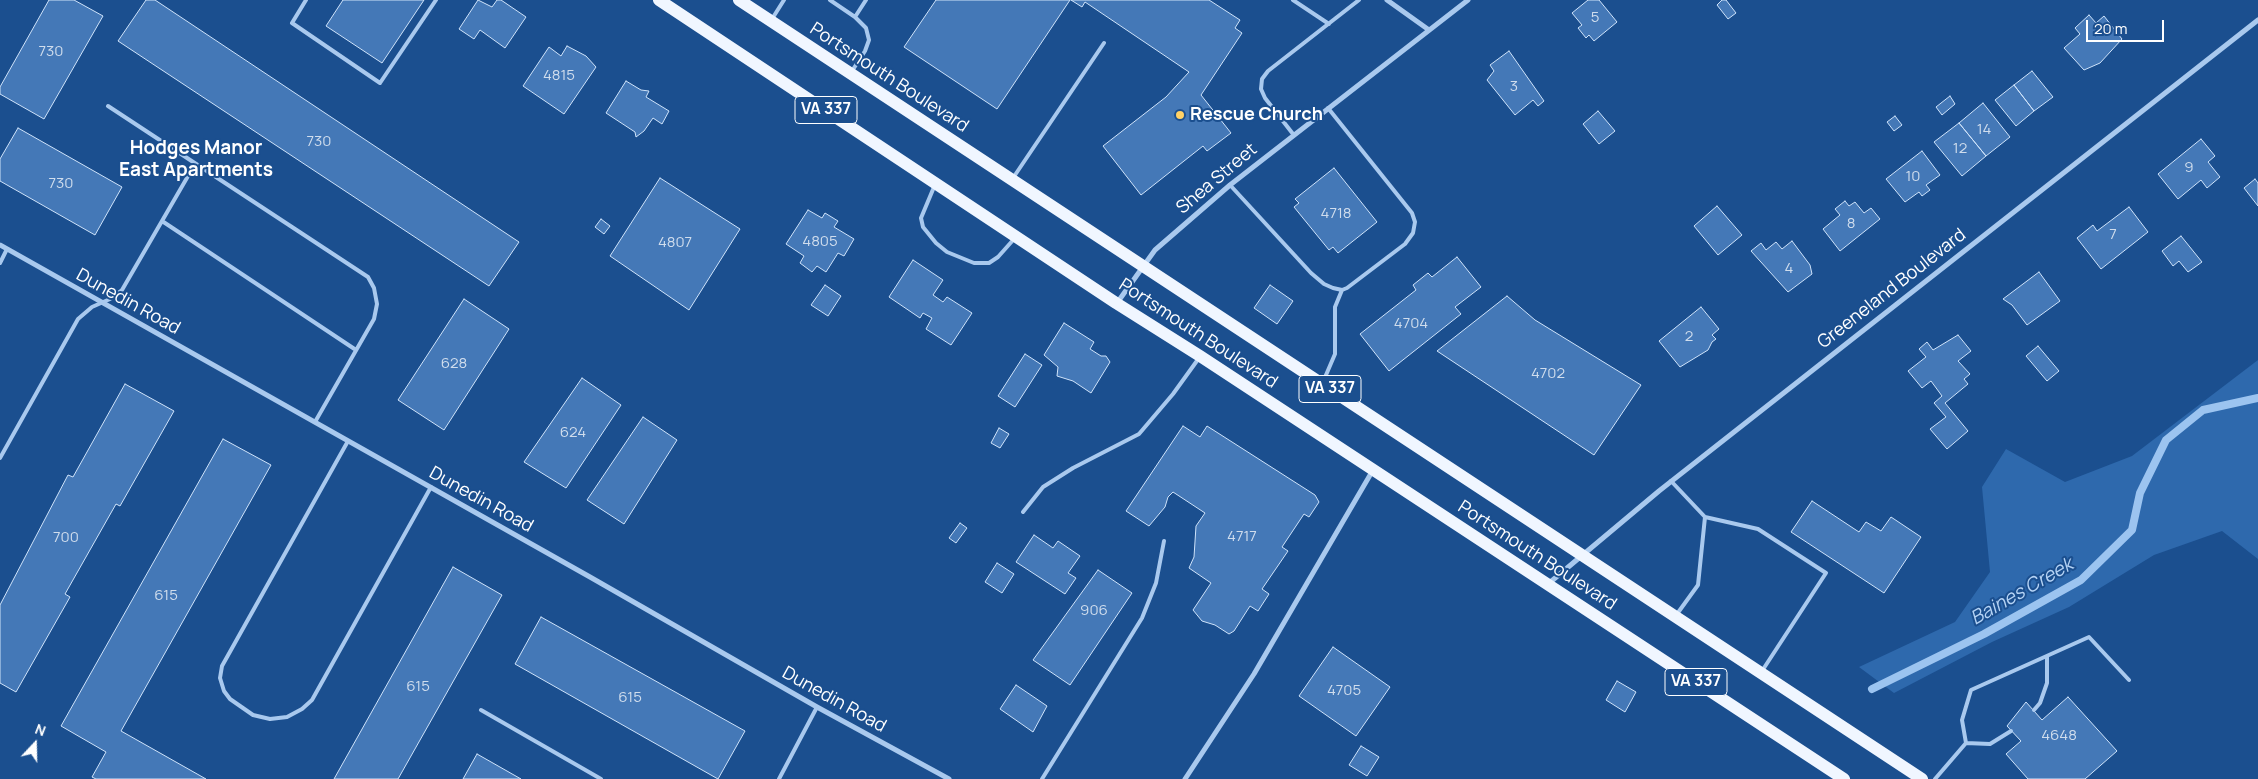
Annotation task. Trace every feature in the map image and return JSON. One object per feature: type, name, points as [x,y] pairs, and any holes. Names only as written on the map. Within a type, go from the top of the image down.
[{"type":"main road","name":"Portsmouth Boulevard","points":[[659,0],[1116,303],[1200,356],[1844,779]]},
{"type":"main road","name":"Portsmouth Boulevard","points":[[739,0],[1922,779]]},
{"type":"street","points":[[1387,0],[1429,30]]},
{"type":"street","name":"Shea Street","points":[[1116,303],[1155,250],[1230,185],[1468,0]]},
{"type":"street","name":"Greeneland Boulevard","points":[[1548,585],[1671,481],[2258,20]]},
{"type":"street","name":"Dunedin Road","points":[[0,245],[431,487],[817,707],[949,779]]},
{"type":"street","points":[[1185,779],[1254,674],[1373,470]]},
{"type":"lane","points":[[306,0],[292,23],[380,83],[436,0]]},
{"type":"lane","points":[[771,21],[784,0]]},
{"type":"lane","points":[[830,0],[855,16],[866,28],[869,40],[865,51],[850,73]]},
{"type":"lane","points":[[855,16],[866,0]]},
{"type":"lane","points":[[1293,0],[1329,24]]},
{"type":"lane","points":[[1294,134],[1265,98],[1261,89],[1262,79],[1268,71],[1359,0]]},
{"type":"lane","points":[[1012,180],[1104,43]]},
{"type":"lane","points":[[108,106],[368,277],[374,288],[377,304],[374,319],[314,422]]},
{"type":"lane","points":[[1230,185],[1311,273],[1324,284],[1342,290],[1347,288],[1405,244],[1413,233],[1415,222],[1412,213],[1328,108]]},
{"type":"lane","points":[[0,458],[78,319],[92,307],[122,290],[195,164]]},
{"type":"lane","points":[[936,182],[921,218],[923,227],[936,243],[947,252],[974,263],[989,262],[998,257],[1017,236]]},
{"type":"lane","points":[[162,221],[356,350]]},
{"type":"lane","points":[[0,263],[7,249]]},
{"type":"lane","points":[[1322,384],[1335,354],[1335,307],[1342,290]]},
{"type":"lane","points":[[1023,512],[1043,487],[1073,468],[1139,434],[1173,394],[1200,356]]},
{"type":"lane","points":[[348,441],[222,666],[220,678],[224,691],[230,699],[253,715],[270,719],[287,717],[302,709],[312,700],[431,487]]},
{"type":"lane","points":[[1671,481],[1705,517],[1758,529],[1826,573],[1761,673]]},
{"type":"lane","points":[[1675,616],[1698,585],[1705,517]]},
{"type":"lane","points":[[1042,779],[1142,618],[1156,583],[1164,541]]},
{"type":"lane","points":[[1966,744],[1962,720],[1971,690],[2089,637],[2128,680]]},
{"type":"lane","points":[[2034,710],[2040,703],[2048,682],[2047,656]]},
{"type":"lane","points":[[779,779],[817,707]]},
{"type":"lane","points":[[481,710],[600,779]]},
{"type":"lane","points":[[1935,779],[1966,744],[1990,744],[2011,731]]},
{"type":"shaded area","points":[[2258,360],[2258,559],[2222,531],[2154,555],[2069,607],[1992,642],[1894,693],[1859,667],[1955,622],[1990,572],[1982,487],[2006,449],[2065,482],[2132,456]]},
{"type":"building","points":[[49,0],[74,0],[103,16],[44,119],[0,94],[0,87]]},
{"type":"building","points":[[146,0],[155,0],[519,242],[489,286],[118,41]]},
{"type":"building","points":[[343,0],[424,0],[382,63],[326,26]]},
{"type":"building","points":[[478,0],[492,7],[497,0],[501,0],[526,17],[505,48],[480,30],[474,39],[459,29]]},
{"type":"building","points":[[936,0],[1070,0],[997,109],[904,47]]},
{"type":"building","name":"Rescue Church","points":[[1071,0],[1209,0],[1240,20],[1235,28],[1242,33],[1201,95],[1231,133],[1207,151],[1203,146],[1141,195],[1103,146],[1166,97],[1189,72],[1085,2],[1082,7]]},
{"type":"building","points":[[1588,0],[1599,0],[1617,22],[1594,41],[1589,35],[1586,38],[1578,28],[1582,25],[1572,13]]},
{"type":"building","points":[[1722,0],[1726,0],[1736,13],[1728,19],[1717,5]]},
{"type":"building","points":[[2089,15],[2096,23],[2104,16],[2122,39],[2100,63],[2084,70],[2064,48],[2080,34],[2075,28]]},
{"type":"building","points":[[567,46],[586,56],[596,67],[564,114],[523,86],[549,47],[561,56]]},
{"type":"building","points":[[1509,51],[1544,101],[1538,106],[1533,100],[1515,115],[1487,80],[1494,71],[1490,65]]},
{"type":"building","points":[[2032,71],[2053,97],[2034,111],[2014,85]]},
{"type":"building","points":[[626,81],[641,90],[649,91],[646,97],[669,111],[662,124],[653,118],[644,131],[636,137],[635,132],[606,113]]},
{"type":"building","points":[[2014,85],[2034,111],[2016,126],[1995,100]]},
{"type":"building","points":[[1950,96],[1955,104],[1942,115],[1936,107]]},
{"type":"building","points":[[1983,103],[2010,137],[1986,156],[1959,123]]},
{"type":"building","points":[[1598,111],[1615,131],[1599,144],[1583,124]]},
{"type":"building","points":[[1895,116],[1902,125],[1894,131],[1887,122]]},
{"type":"building","points":[[1959,123],[1986,156],[1962,176],[1934,142]]},
{"type":"building","points":[[18,128],[122,187],[95,235],[0,181],[0,159]]},
{"type":"building","points":[[2201,139],[2215,156],[2208,162],[2220,177],[2207,188],[2201,180],[2178,199],[2158,174]]},
{"type":"building","points":[[1922,151],[1940,175],[1926,185],[1930,190],[1922,196],[1919,192],[1905,202],[1886,179]]},
{"type":"building","points":[[1334,168],[1377,222],[1338,253],[1333,247],[1329,250],[1294,207],[1299,203],[1295,199]]},
{"type":"building","points":[[660,178],[740,229],[689,310],[610,256]]},
{"type":"building","points":[[2255,179],[2258,183],[2258,206],[2244,188]]},
{"type":"building","points":[[1845,201],[1849,206],[1855,202],[1864,213],[1871,208],[1880,219],[1840,251],[1823,229],[1840,215],[1835,209]]},
{"type":"building","points":[[1717,206],[1742,235],[1718,255],[1694,226]]},
{"type":"building","points":[[2129,207],[2148,232],[2101,269],[2077,238],[2093,225],[2097,231]]},
{"type":"building","points":[[808,210],[822,218],[825,213],[838,221],[834,227],[854,239],[844,256],[838,253],[826,272],[817,266],[812,272],[800,263],[804,256],[786,244]]},
{"type":"building","points":[[601,219],[610,226],[604,234],[595,227]]},
{"type":"building","points":[[2181,236],[2202,262],[2188,272],[2179,261],[2173,266],[2162,251]]},
{"type":"building","points":[[1792,241],[1810,265],[1812,274],[1788,292],[1751,251],[1761,243],[1766,250],[1776,242],[1782,249]]},
{"type":"building","points":[[1457,257],[1481,287],[1455,307],[1461,314],[1389,371],[1360,334],[1416,290],[1413,285],[1428,273],[1432,277]]},
{"type":"building","points":[[913,260],[943,280],[933,295],[943,302],[947,297],[972,313],[951,345],[926,329],[932,318],[923,313],[920,318],[889,297]]},
{"type":"building","points":[[2039,272],[2060,301],[2027,325],[2012,305],[2003,299]]},
{"type":"building","points":[[825,285],[841,296],[828,316],[811,305]]},
{"type":"building","points":[[1270,285],[1293,301],[1277,324],[1254,308]]},
{"type":"building","points":[[1507,296],[1535,320],[1641,385],[1594,455],[1437,351]]},
{"type":"building","points":[[464,299],[509,329],[444,430],[398,400]]},
{"type":"building","points":[[1701,307],[1719,329],[1712,335],[1716,339],[1708,350],[1680,367],[1659,341]]},
{"type":"building","points":[[1064,323],[1094,342],[1090,349],[1101,356],[1106,356],[1110,362],[1091,393],[1073,381],[1057,376],[1058,367],[1044,355]]},
{"type":"building","points":[[1958,335],[1971,351],[1958,361],[1970,374],[1964,379],[1968,384],[1945,403],[1968,431],[1947,449],[1930,429],[1946,417],[1934,403],[1942,396],[1931,381],[1922,388],[1908,371],[1926,357],[1919,349],[1927,342],[1933,350]]},
{"type":"building","points":[[2038,346],[2059,371],[2047,381],[2026,356]]},
{"type":"building","points":[[1025,354],[1042,365],[1015,407],[998,396]]},
{"type":"building","points":[[582,378],[621,405],[566,488],[524,462]]},
{"type":"building","points":[[125,384],[174,411],[120,506],[116,504],[65,594],[70,597],[16,692],[0,683],[0,605],[68,475],[73,477]]},
{"type":"building","points":[[643,417],[677,440],[624,524],[587,500]]},
{"type":"building","points":[[1183,426],[1200,437],[1207,426],[1315,495],[1319,502],[1309,517],[1304,514],[1282,547],[1288,551],[1262,589],[1269,594],[1258,611],[1250,606],[1234,631],[1229,634],[1215,625],[1202,621],[1193,610],[1211,583],[1189,568],[1194,557],[1196,526],[1205,513],[1173,492],[1168,497],[1165,507],[1149,526],[1126,511]]},
{"type":"building","points":[[999,428],[1009,434],[1000,448],[991,443]]},
{"type":"building","points":[[223,439],[271,465],[121,731],[206,779],[96,779],[92,777],[106,752],[61,726]]},
{"type":"building","points":[[1812,501],[1859,532],[1866,522],[1881,531],[1891,517],[1921,537],[1884,593],[1791,532]]},
{"type":"building","points":[[960,523],[967,528],[956,543],[949,538]]},
{"type":"building","points":[[1034,535],[1053,548],[1058,541],[1080,556],[1068,573],[1076,578],[1065,594],[1016,562]]},
{"type":"building","points":[[997,563],[1014,574],[1002,593],[985,582]]},
{"type":"building","points":[[453,567],[502,595],[398,779],[334,779]]},
{"type":"building","points":[[1098,570],[1132,593],[1070,685],[1033,660]]},
{"type":"building","points":[[541,617],[745,731],[718,779],[515,664]]},
{"type":"building","points":[[1333,647],[1390,687],[1356,736],[1299,696]]},
{"type":"building","points":[[1617,681],[1636,692],[1625,712],[1606,700]]},
{"type":"building","points":[[1016,685],[1047,706],[1033,732],[1000,709]]},
{"type":"building","points":[[2068,697],[2117,751],[2085,779],[2028,779],[2006,754],[2021,741],[2007,726],[2026,702],[2042,720]]},
{"type":"building","points":[[1361,746],[1379,757],[1367,776],[1349,765]]},
{"type":"building","points":[[477,754],[521,779],[463,779]]},
{"type":"waterway","name":"Baines Creek","points":[[1872,689],[1984,634],[2081,580],[2132,530],[2140,493],[2166,440],[2203,410],[2258,398]]},
{"type":"place","name":"Rescue Church","points":[[1180,115]]},
{"type":"district","name":"Hodges Manor East Apartments","points":[[196,160]]}]
